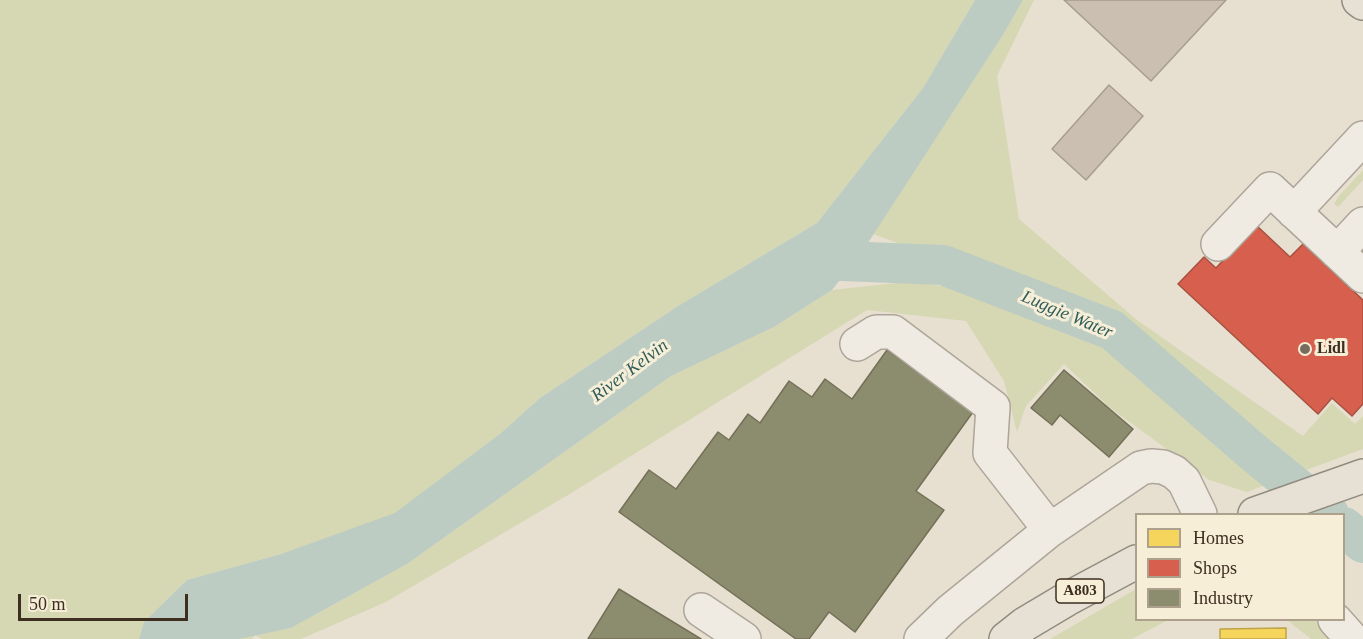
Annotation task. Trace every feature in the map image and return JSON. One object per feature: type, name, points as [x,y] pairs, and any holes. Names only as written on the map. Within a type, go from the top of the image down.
[{"type":"main road","points":[[1359,0],[1363,3]]},
{"type":"main road","points":[[1264,511],[1361,477]]},
{"type":"main road","name":"A803","points":[[1006,639],[1025,624],[1066,599],[1135,563]]},
{"type":"lane","points":[[1294,212],[1363,138]]},
{"type":"lane","points":[[1218,244],[1270,189],[1363,276]]},
{"type":"lane","points":[[1337,252],[1363,224]]},
{"type":"lane","points":[[857,344],[876,333],[893,332],[993,408],[990,453],[1050,531]]},
{"type":"lane","points":[[921,639],[951,611],[1050,531],[1141,468],[1163,467],[1174,472],[1184,481],[1200,513]]},
{"type":"lane","points":[[701,610],[744,639]]},
{"type":"lane","points":[[1336,621],[1352,639]]},
{"type":"green space","points":[[0,0],[975,0],[923,88],[817,223],[678,306],[540,398],[501,433],[395,514],[281,554],[187,580],[144,622],[139,639],[0,639]]},
{"type":"green space","points":[[1023,0],[1034,0],[997,76],[1019,219],[1137,320],[1303,436],[1332,403],[1355,424],[1363,416],[1363,449],[1247,492],[1209,480],[1109,407],[1064,364],[1026,406],[1017,432],[1004,381],[966,321],[867,310],[568,495],[386,602],[301,639],[262,639],[255,635],[291,628],[407,564],[671,376],[774,327],[832,290],[915,281],[983,294],[987,265],[900,244],[873,234],[1003,35]]},
{"type":"green space","points":[[1363,170],[1363,180],[1338,207],[1334,204],[1338,197]]},
{"type":"green space","points":[[1135,590],[1135,621],[1166,621],[1132,639],[1050,639]]},
{"type":"green space","points":[[1288,621],[1325,621],[1339,639],[1311,639]]},
{"type":"green space","points":[[255,635],[252,639],[239,639],[242,638]]},
{"type":"water","name":"River Kelvin","points":[[975,0],[1023,0],[1003,35],[864,249],[832,290],[774,327],[671,376],[407,564],[291,628],[239,639],[139,639],[144,622],[187,580],[281,554],[395,513],[501,433],[540,398],[678,306],[817,223],[923,88]]},
{"type":"building: Homes","points":[[1286,628],[1286,639],[1220,639],[1220,629]]},
{"type":"building: Shops","name":"Lidl","points":[[1256,225],[1290,257],[1303,244],[1363,300],[1363,404],[1352,416],[1332,398],[1318,414],[1178,284],[1204,257],[1216,268]]},
{"type":"building: Industry","points":[[887,350],[973,412],[916,491],[944,510],[855,632],[829,612],[809,639],[796,639],[619,512],[649,470],[676,489],[718,432],[729,440],[748,414],[760,423],[789,381],[812,397],[825,379],[852,399]]},
{"type":"building: Industry","points":[[1064,370],[1133,429],[1109,457],[1060,415],[1052,425],[1031,408]]},
{"type":"building: Industry","points":[[619,589],[701,639],[588,639]]},
{"type":"building: Other","points":[[1064,0],[1226,0],[1151,81]]},
{"type":"building: Other","points":[[1109,85],[1143,116],[1086,180],[1052,149]]},
{"type":"waterway","name":"Luggie Water","points":[[817,260],[943,265],[1112,330],[1253,452],[1328,513]]},
{"type":"waterway","name":"Luggie Water","points":[[1345,528],[1363,543]]},
{"type":"place","name":"Lidl","points":[[1305,349]]}]
